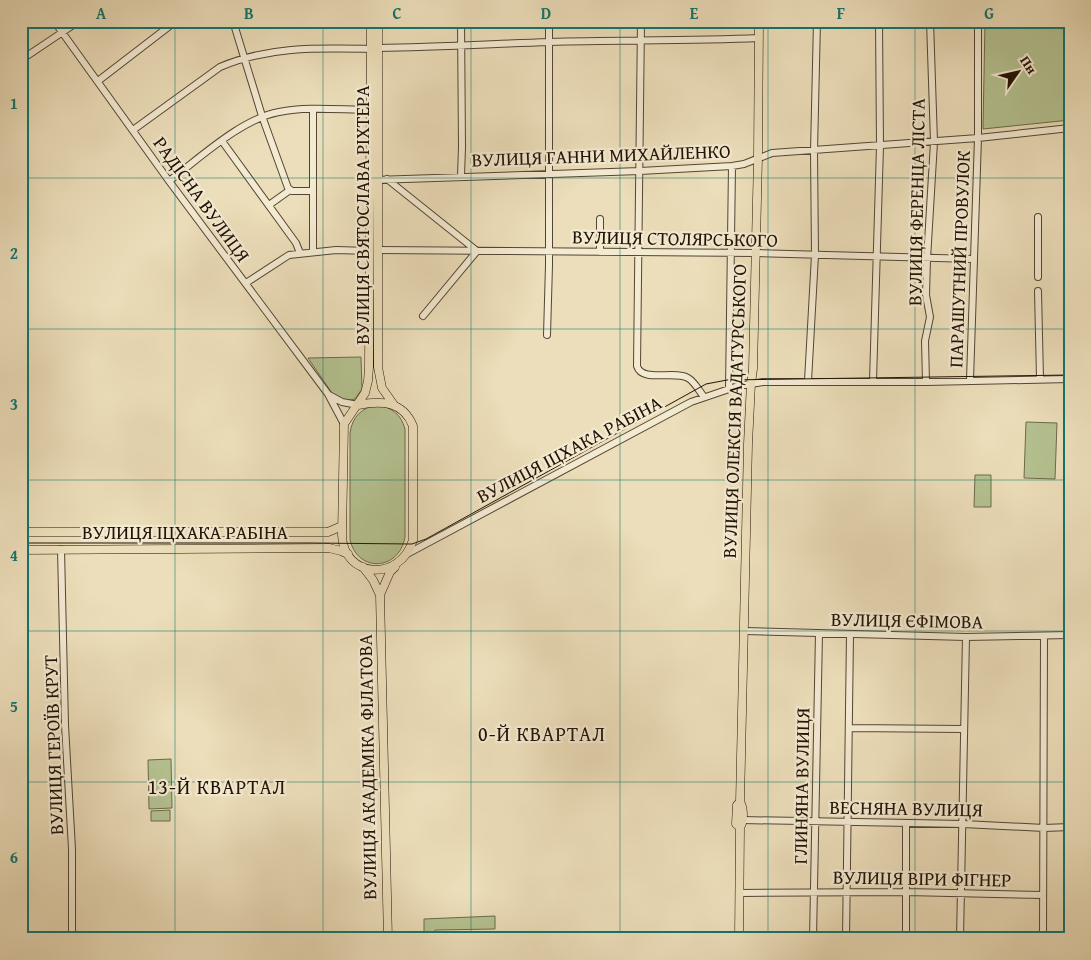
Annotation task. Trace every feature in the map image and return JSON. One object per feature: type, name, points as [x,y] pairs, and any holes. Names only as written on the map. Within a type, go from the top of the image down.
[{"type":"main road","name":"ВУЛИЦЯ СВЯТОСЛАВА РІХТЕРА","points":[[344,424],[365,393],[368,382],[373,250],[378,179],[375,49],[371,21]]},
{"type":"main road","name":"ВУЛИЦЯ СВЯТОСЛАВА РІХТЕРА","points":[[378,21],[371,110],[378,179]]},
{"type":"main road","name":"ВУЛИЦЯ ОЛЕКСІЯ ВАДАТУРСЬКОГО","points":[[739,939],[741,823],[736,824],[737,805],[740,802],[751,383],[753,369],[759,21]]},
{"type":"main road","name":"ВУЛИЦЯ СВЯТОСЛАВА РІХТЕРА","points":[[373,250],[378,367],[382,388],[394,405],[409,416],[412,426],[414,523],[413,540],[407,554]]},
{"type":"main road","points":[[358,405],[373,402],[394,405]]},
{"type":"main road","points":[[344,424],[342,540],[348,554]]},
{"type":"main road","name":"ВУЛИЦЯ ІЦХАКА РАБІНА","points":[[21,532],[328,532],[342,526]]},
{"type":"main road","name":"ВУЛИЦЯ ІЦХАКА РАБІНА","points":[[21,550],[329,548],[348,554]]},
{"type":"main road","name":"ВУЛИЦЯ АКАДЕМІКА ФІЛАТОВА","points":[[348,554],[363,567],[373,580],[380,595],[388,939]]},
{"type":"main road","name":"ВУЛИЦЯ АКАДЕМІКА ФІЛАТОВА","points":[[380,595],[390,572],[407,554]]},
{"type":"main road","points":[[363,567],[382,570],[400,562]]},
{"type":"street","name":"РАДІСНА ВУЛИЦЯ","points":[[54,21],[169,181],[328,394],[344,424]]},
{"type":"street","points":[[21,60],[79,21]]},
{"type":"street","points":[[98,81],[176,21]]},
{"type":"street","points":[[233,21],[262,116],[290,190]]},
{"type":"street","points":[[461,21],[461,176]]},
{"type":"street","points":[[547,335],[549,21]]},
{"type":"street","points":[[642,21],[638,366],[639,371],[644,374],[680,375],[687,377],[693,381],[704,397]]},
{"type":"street","points":[[808,380],[814,255],[817,21]]},
{"type":"street","points":[[873,381],[880,146],[879,21]]},
{"type":"street","name":"ВУЛИЦЯ ФЕРЕНЦА ЛІСТА","points":[[926,382],[925,340],[930,317],[926,295],[934,142],[930,21]]},
{"type":"street","name":"ПАРАШУТНИЙ ПРОВУЛОК","points":[[970,380],[978,138],[978,21]]},
{"type":"street","points":[[133,130],[220,67],[245,58],[305,48],[375,49],[548,42],[701,41],[759,38]]},
{"type":"street","points":[[313,109],[313,252]]},
{"type":"street","points":[[169,181],[249,122],[262,116],[278,112],[313,109],[371,110]]},
{"type":"street","name":"ВУЛИЦЯ ГАННИ МИХАЙЛЕНКО","points":[[378,179],[640,171],[732,166],[744,164],[772,153],[934,142],[1070,128]]},
{"type":"street","points":[[222,141],[296,243],[300,253]]},
{"type":"street","points":[[729,389],[732,166]]},
{"type":"street","points":[[378,179],[477,251],[423,316]]},
{"type":"street","points":[[269,205],[290,190],[313,191]]},
{"type":"street","points":[[1038,217],[1038,278]]},
{"type":"street","points":[[600,220],[600,252]]},
{"type":"street","name":"ВУЛИЦЯ СТОЛЯРСЬКОГО","points":[[246,283],[288,255],[313,252],[373,250],[756,253],[973,259]]},
{"type":"street","points":[[1038,290],[1040,378]]},
{"type":"street","name":"ВУЛИЦЯ ІЦХАКА РАБІНА","points":[[407,554],[691,402],[751,383],[808,380],[926,382],[1040,378],[1070,379]]},
{"type":"street","points":[[328,394],[342,402],[358,405]]},
{"type":"street","name":"ВУЛИЦЯ ГЕРОЇВ КРУТ","points":[[60,549],[65,725],[72,836],[72,939]]},
{"type":"street","name":"ВУЛИЦЯ ЄФІМОВА","points":[[744,631],[966,636],[1070,635]]},
{"type":"street","name":"ГЛИНЯНА ВУЛИЦЯ","points":[[813,939],[818,634]]},
{"type":"street","points":[[846,939],[850,634]]},
{"type":"street","points":[[960,939],[966,636]]},
{"type":"street","points":[[1043,939],[1044,636]]},
{"type":"street","points":[[849,728],[964,729]]},
{"type":"street","name":"ВЕСНЯНА ВУЛИЦЯ","points":[[741,823],[906,823],[1044,828],[1070,827]]},
{"type":"street","points":[[906,823],[906,939]]},
{"type":"street","name":"ВУЛИЦЯ ВІРИ ФІГНЕР","points":[[740,893],[906,892],[1043,895]]},
{"type":"green space","points":[[985,21],[1070,21],[1070,120],[983,129]]},
{"type":"green space","points":[[361,357],[362,389],[355,399],[346,401],[334,396],[308,358]]},
{"type":"green space","points":[[378,405],[395,412],[401,419],[405,429],[405,537],[401,548],[395,556],[387,562],[378,564],[369,563],[361,558],[354,551],[350,540],[350,433],[353,422],[359,414],[367,408]]},
{"type":"green space","points":[[1026,422],[1057,423],[1055,479],[1024,478]]},
{"type":"green space","points":[[975,475],[991,475],[991,507],[974,507]]},
{"type":"green space","points":[[171,759],[172,808],[149,809],[148,760]]},
{"type":"green space","points":[[170,810],[170,821],[151,821],[151,811]]},
{"type":"green space","points":[[495,916],[495,929],[435,930],[435,939],[424,939],[424,919]]},
{"type":"tram line","points":[[21,543],[412,544],[426,539],[706,384],[727,380],[1070,375]]},
{"type":"district","name":"0-Й КВАРТАЛ","points":[[542,733]]},
{"type":"district","name":"13-Й КВАРТАЛ","points":[[217,786]]}]
